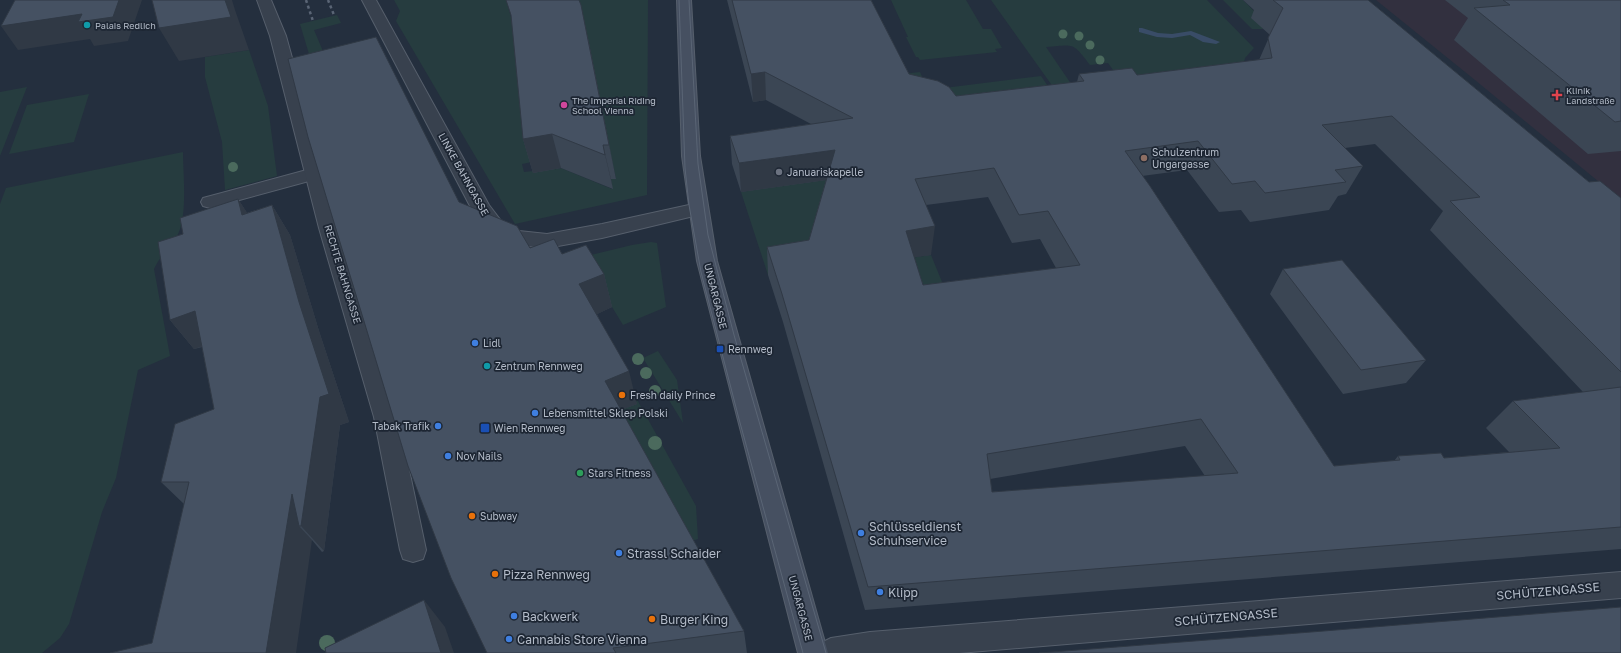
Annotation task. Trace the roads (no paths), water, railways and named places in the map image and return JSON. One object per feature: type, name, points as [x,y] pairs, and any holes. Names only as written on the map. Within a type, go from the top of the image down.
[{"type":"main road","name":"UNGARGASSE","points":[[684,0],[691,156],[708,268],[813,653]]},
{"type":"street","name":"RECHTE BAHNGASSE","points":[[264,0],[278,36],[329,228],[386,417],[413,550]]},
{"type":"street","name":"LINKE BAHNGASSE","points":[[369,0],[481,208],[498,231],[517,238],[547,241],[602,231],[698,209]]},
{"type":"street","name":"SCHÜTZENGASSE","points":[[830,653],[870,646],[1621,585]]},
{"type":"lane","points":[[210,202],[314,174]]},
{"type":"waterway","points":[[1142,30],[1157,35],[1172,36],[1191,33],[1206,40],[1216,42]]},
{"type":"tram line","points":[[679,0],[685,168],[689,205],[701,272],[739,419],[803,653]]},
{"type":"tram line","points":[[689,0],[698,164],[708,235],[734,335],[826,653]]},
{"type":"railway","points":[[306,0],[313,21]]},
{"type":"railway","points":[[328,0],[334,15]]},
{"type":"place","name":"Palais Redlich","points":[[87,25]]},
{"type":"place","name":"Klinik Landstraße","points":[[1557,95]]},
{"type":"place","name":"The Imperial Riding School Vienna","points":[[564,105]]},
{"type":"place","name":"Schulzentrum Ungargasse","points":[[1144,158]]},
{"type":"place","name":"Januariskapelle","points":[[779,172]]},
{"type":"place","name":"Lidl","points":[[475,343]]},
{"type":"place","name":"Rennweg","points":[[720,349]]},
{"type":"place","name":"Zentrum Rennweg","points":[[487,366]]},
{"type":"place","name":"Fresh daily Prince","points":[[622,395]]},
{"type":"place","name":"Lebensmittel Sklep Polski","points":[[535,413]]},
{"type":"place","name":"Tabak Trafik","points":[[438,426]]},
{"type":"place","name":"Wien Rennweg","points":[[485,428]]},
{"type":"place","name":"Nov Nails","points":[[448,456]]},
{"type":"place","name":"Stars Fitness","points":[[580,473]]},
{"type":"place","name":"Subway","points":[[472,516]]},
{"type":"place","name":"Schlüsseldienst Schuhservice","points":[[861,533]]},
{"type":"place","name":"Strassl Schaider","points":[[619,553]]},
{"type":"place","name":"Pizza Rennweg","points":[[495,574]]},
{"type":"place","name":"Klipp","points":[[880,592]]},
{"type":"place","name":"Backwerk","points":[[514,616]]},
{"type":"place","name":"Burger King","points":[[652,619]]},
{"type":"place","name":"Cannabis Store Vienna","points":[[509,639]]}]
